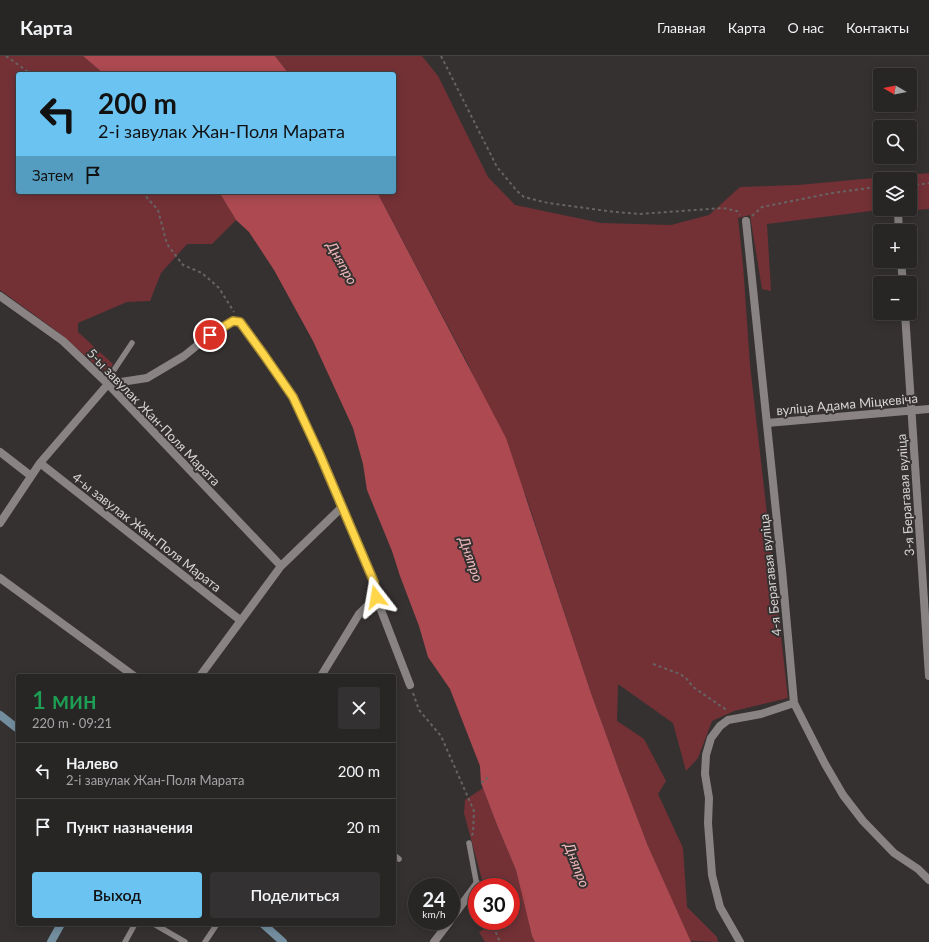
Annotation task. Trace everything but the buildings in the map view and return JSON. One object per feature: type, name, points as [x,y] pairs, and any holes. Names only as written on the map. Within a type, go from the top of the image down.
[{"type":"street","name":"4-я Берагавая вуліца","points":[[746,221],[794,703],[843,795],[863,821],[894,853],[918,869],[929,880]]},
{"type":"street","name":"5-ы завулак Жан-Поля Марата","points":[[0,296],[63,341],[108,384],[281,566]]},
{"type":"street","name":"3-я Берагавая вуліца","points":[[904,320],[929,676]]},
{"type":"street","points":[[0,523],[40,463],[108,384],[148,378],[184,356],[210,335],[233,321],[240,322],[293,397],[320,455],[374,582],[376,597],[410,685]]},
{"type":"street","name":"вуліца Адама Міцкевіча","points":[[767,423],[929,409]]},
{"type":"street","points":[[0,452],[31,476]]},
{"type":"street","name":"4-ы завулак Жан-Поля Марата","points":[[40,463],[240,620]]},
{"type":"street","points":[[201,674],[281,566],[342,507]]},
{"type":"street","points":[[0,578],[131,674]]},
{"type":"street","points":[[322,674],[359,614],[376,597]]},
{"type":"street","points":[[740,942],[720,907],[712,875],[708,823],[709,798],[705,774],[706,755],[711,738],[720,726],[728,720],[761,714],[794,703]]},
{"type":"street","points":[[0,715],[16,727]]},
{"type":"street","points":[[460,907],[468,897]]},
{"type":"street","points":[[51,942],[60,926]]},
{"type":"street","points":[[266,926],[283,942]]},
{"type":"street","points":[[434,942],[443,930]]},
{"type":"lane","points":[[108,384],[114,370],[132,343]]},
{"type":"lane","points":[[469,843],[476,878]]},
{"type":"lane","points":[[125,942],[134,926]]},
{"type":"lane","points":[[157,926],[185,942]]},
{"type":"lane","points":[[205,942],[216,926]]},
{"type":"path","points":[[6,56],[29,72]]},
{"type":"path","points":[[441,56],[497,167],[517,192],[524,197],[548,203],[639,214],[724,208],[737,211],[746,221],[762,207],[832,193],[873,188]]},
{"type":"path","points":[[917,185],[929,183]]},
{"type":"path","points":[[144,194],[158,210],[167,244],[183,265],[202,273],[219,288],[240,322]]},
{"type":"path","points":[[653,664],[686,678],[693,687],[738,717]]},
{"type":"path","points":[[410,685],[419,710],[441,736],[474,811],[473,833],[469,843]]},
{"type":"path","points":[[481,782],[490,776]]},
{"type":"path","points":[[495,930],[500,942]]},
{"type":"shaded area","points":[[0,56],[83,56],[102,72],[16,72],[16,194],[220,194],[236,220],[212,244],[187,244],[161,273],[150,301],[127,302],[78,323],[78,332],[113,364],[107,375],[58,332],[0,290]]},
{"type":"shaded area","points":[[275,56],[422,56],[438,76],[488,177],[515,205],[601,223],[671,225],[709,215],[740,187],[798,185],[873,178],[873,211],[767,224],[771,291],[762,289],[750,215],[738,218],[750,365],[788,698],[734,711],[712,721],[698,758],[686,771],[673,723],[618,684],[617,721],[644,739],[666,781],[658,794],[683,848],[687,907],[717,937],[718,942],[690,941],[648,846],[591,693],[527,499],[468,364],[378,194],[396,194],[396,72],[287,72]]},
{"type":"shaded area","points":[[929,173],[929,209],[917,210],[917,174]]},
{"type":"shaded area","points":[[483,788],[518,878],[482,878],[464,813],[465,800]]},
{"type":"shaded area","points":[[520,886],[532,936],[535,942],[485,942],[479,932],[483,930],[520,930]]},
{"type":"water","points":[[83,56],[275,56],[287,72],[102,72]]},
{"type":"water","name":"Дняпро","points":[[220,194],[378,194],[506,438],[591,693],[620,773],[648,846],[691,942],[535,942],[532,936],[520,886],[520,878],[518,878],[481,783],[480,766],[450,689],[428,657],[419,626],[392,551],[367,490],[363,464],[353,428],[313,341],[274,270],[249,232],[236,220]]},
{"type":"route","points":[[210,335],[233,321],[240,322],[293,397],[320,455],[374,582],[376,597]]}]
